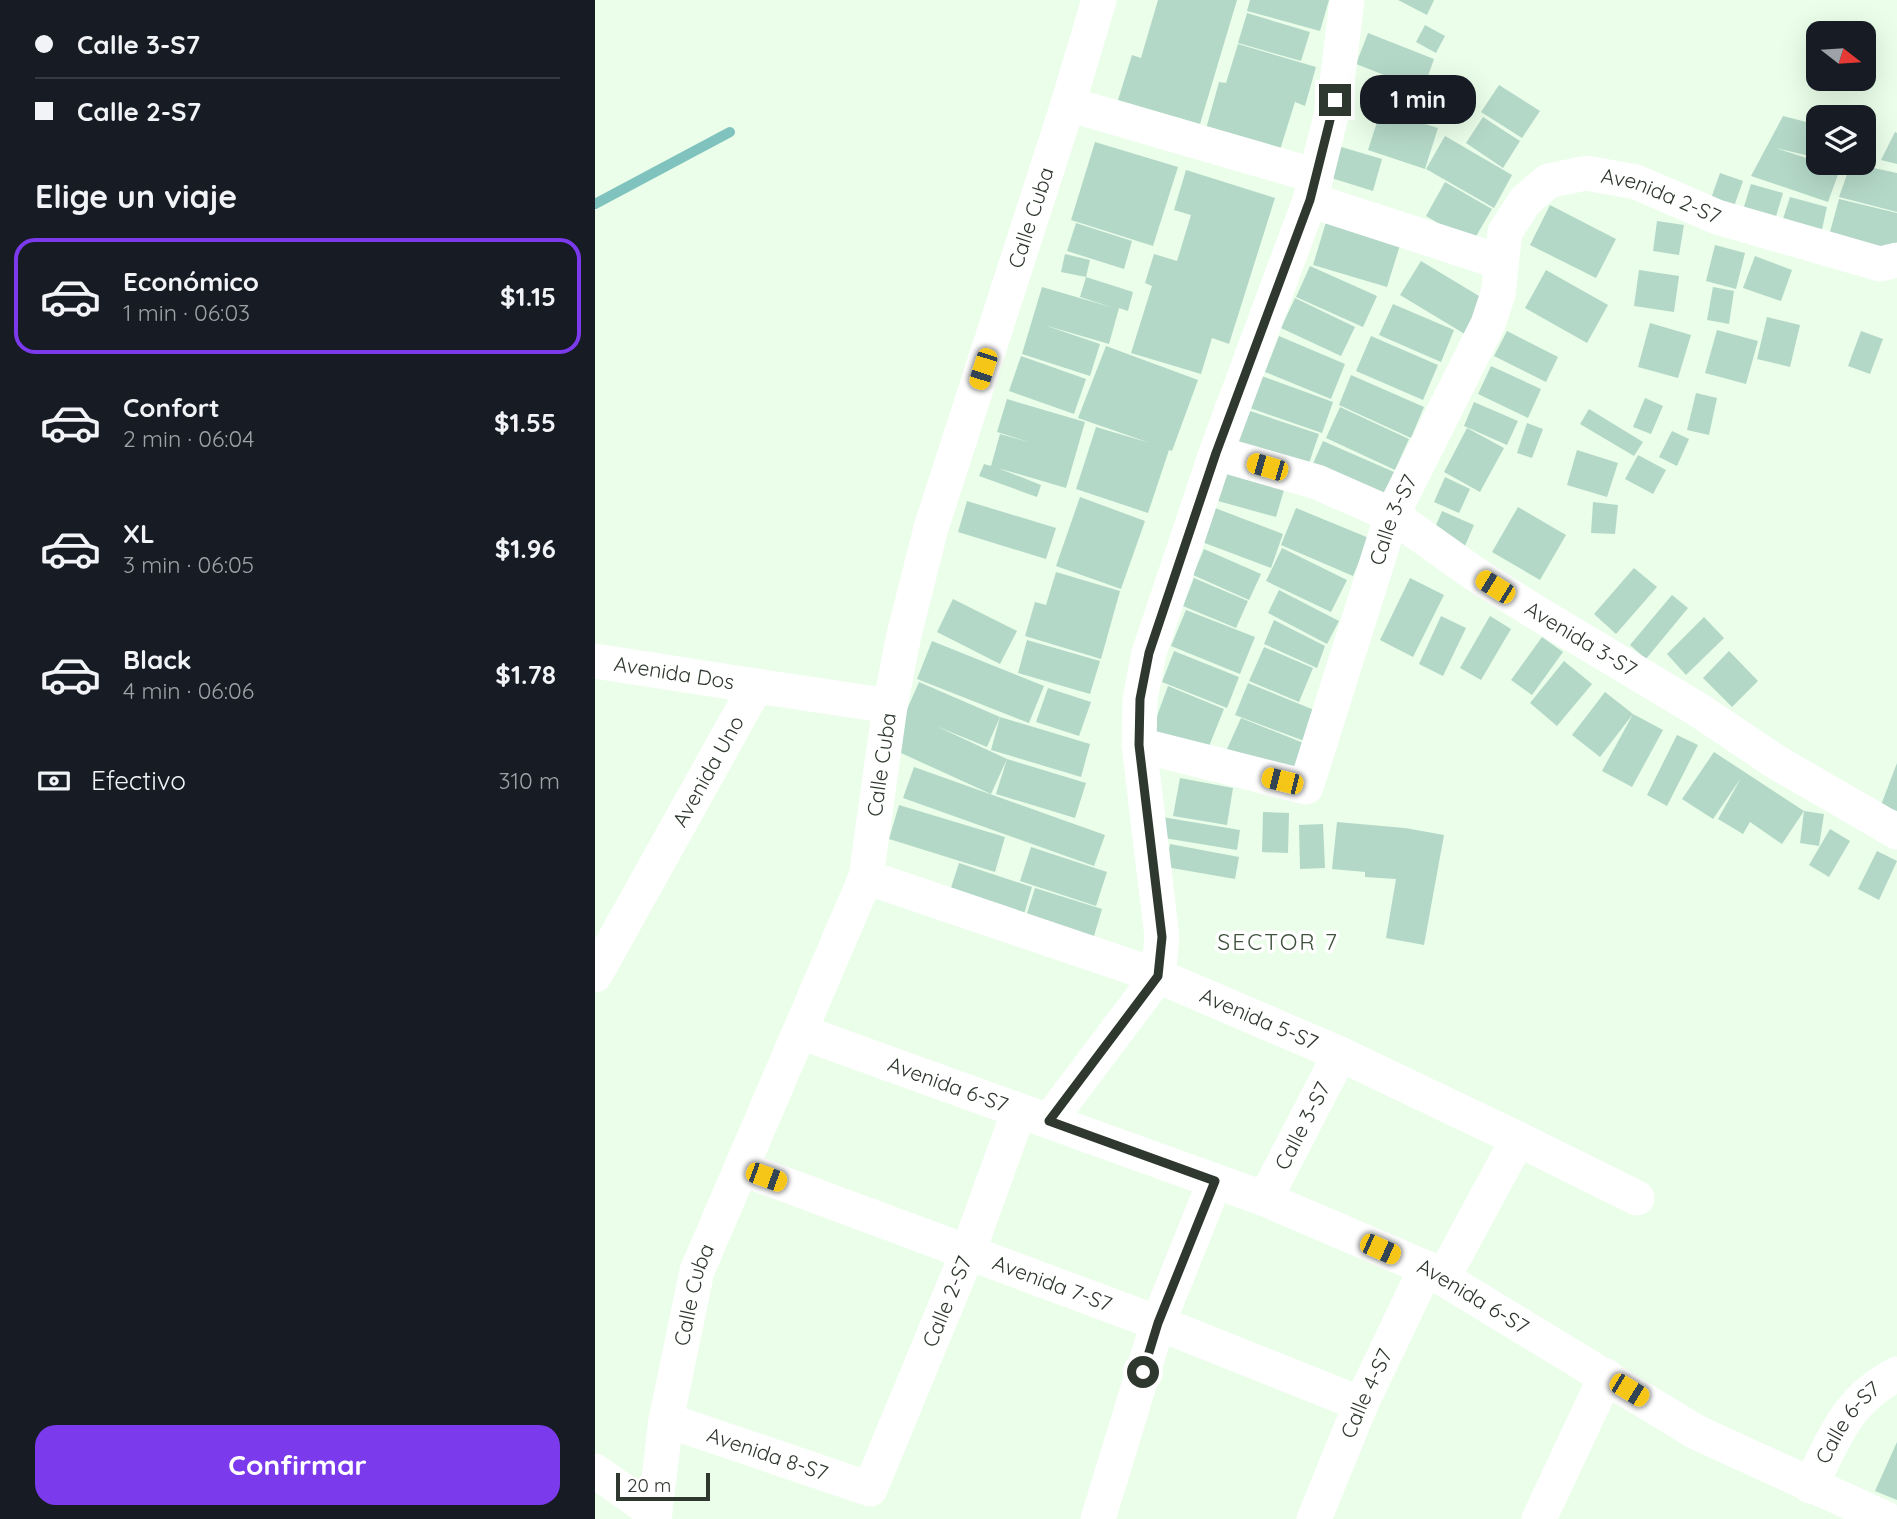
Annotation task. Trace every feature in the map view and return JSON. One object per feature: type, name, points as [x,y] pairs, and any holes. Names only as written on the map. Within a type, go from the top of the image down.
[{"type":"street","name":"Calle Cuba","points":[[654,1516],[666,1420],[697,1271],[866,877],[890,706],[904,635],[931,528],[1099,0]]},
{"type":"street","points":[[1158,976],[1162,937],[1139,745],[1140,699],[1149,653],[1216,453],[1313,188],[1335,100],[1347,0]]},
{"type":"street","points":[[1068,104],[1313,188],[1501,262]]},
{"type":"street","name":"Avenida 2-S7","points":[[1501,262],[1505,232],[1525,201],[1548,181],[1586,173],[1636,182],[1717,217],[1879,264],[1897,260]]},
{"type":"street","name":"Calle 3-S7","points":[[1139,745],[1306,787],[1392,516],[1488,324],[1498,294],[1501,262]]},
{"type":"street","name":"Avenida 3-S7","points":[[1216,453],[1317,482],[1392,516],[1485,580],[1697,709],[1776,762],[1897,832]]},
{"type":"street","name":"Avenida Dos","points":[[595,661],[756,686]]},
{"type":"street","points":[[756,686],[890,706]]},
{"type":"street","name":"Avenida Uno","points":[[595,975],[756,686]]},
{"type":"street","name":"Avenida 5-S7","points":[[866,877],[1158,976],[1340,1054],[1637,1198]]},
{"type":"street","name":"Calle 2-S7","points":[[870,1489],[968,1252],[1034,1116],[1158,976]]},
{"type":"street","name":"Avenida 6-S7","points":[[801,1032],[1265,1199],[1434,1273],[1696,1432],[1886,1519]]},
{"type":"street","name":"Calle 3-S7","points":[[1265,1199],[1340,1054]]},
{"type":"street","name":"Calle 4-S7","points":[[1314,1519],[1361,1404],[1434,1273],[1518,1139]]},
{"type":"street","name":"Avenida 7-S7","points":[[741,1168],[1158,1323],[1361,1404]]},
{"type":"street","points":[[1098,1519],[1158,1323],[1215,1181]]},
{"type":"street","name":"Calle 6-S7","points":[[1809,1486],[1849,1411],[1874,1386],[1897,1374]]},
{"type":"street","points":[[1539,1519],[1606,1376]]},
{"type":"street","name":"Avenida 8-S7","points":[[666,1420],[870,1489]]},
{"type":"street","points":[[595,1471],[654,1516]]},
{"type":"building","points":[[1158,0],[1237,0],[1200,124],[1118,100],[1132,55],[1141,58]]},
{"type":"building","points":[[1250,0],[1329,0],[1320,31],[1247,11]]},
{"type":"building","points":[[1398,0],[1434,0],[1427,15]]},
{"type":"building","points":[[1247,13],[1310,32],[1301,61],[1238,43]]},
{"type":"building","points":[[1425,25],[1445,36],[1436,53],[1416,42]]},
{"type":"building","points":[[1368,33],[1434,59],[1423,90],[1356,64]]},
{"type":"building","points":[[1238,44],[1316,67],[1305,106],[1295,102],[1280,150],[1206,129],[1219,82],[1226,83]]},
{"type":"building","points":[[1386,83],[1435,99],[1427,121],[1378,104]]},
{"type":"building","points":[[1499,85],[1540,111],[1522,138],[1481,112]]},
{"type":"building","points":[[1381,110],[1438,128],[1425,169],[1368,150]]},
{"type":"building","points":[[1783,116],[1806,122],[1806,155],[1776,148],[1806,158],[1806,175],[1838,175],[1828,202],[1751,176]]},
{"type":"building","points":[[1483,117],[1520,141],[1503,168],[1466,143]]},
{"type":"building","points":[[1895,132],[1897,133],[1897,164],[1881,160]]},
{"type":"building","points":[[1445,136],[1512,175],[1494,208],[1426,169]]},
{"type":"building","points":[[1095,142],[1178,167],[1153,246],[1071,220]]},
{"type":"building","points":[[1338,146],[1382,159],[1373,191],[1328,177]]},
{"type":"building","points":[[1876,168],[1897,173],[1897,212],[1839,197],[1847,175],[1876,175]]},
{"type":"building","points":[[1186,170],[1275,198],[1229,344],[1212,338],[1201,374],[1131,353],[1152,286],[1145,283],[1154,254],[1177,261],[1191,215],[1174,210]]},
{"type":"building","points":[[1720,173],[1743,181],[1731,215],[1708,207]]},
{"type":"building","points":[[1445,182],[1492,209],[1472,243],[1426,216]]},
{"type":"building","points":[[1751,184],[1783,193],[1774,223],[1742,213]]},
{"type":"building","points":[[1790,197],[1827,207],[1820,238],[1781,225]]},
{"type":"building","points":[[1839,199],[1897,213],[1897,244],[1881,253],[1828,239]]},
{"type":"building","points":[[1550,205],[1616,239],[1596,278],[1530,245]]},
{"type":"building","points":[[1657,221],[1684,225],[1679,255],[1653,251]]},
{"type":"building","points":[[1326,222],[1400,245],[1387,287],[1313,265]]},
{"type":"building","points":[[1076,223],[1132,241],[1124,269],[1067,251]]},
{"type":"building","points":[[1715,245],[1745,253],[1736,289],[1706,281]]},
{"type":"building","points":[[1065,254],[1090,260],[1086,277],[1061,272]]},
{"type":"building","points":[[1755,256],[1792,270],[1781,301],[1743,288]]},
{"type":"building","points":[[1421,261],[1489,302],[1468,336],[1400,295]]},
{"type":"building","points":[[1310,266],[1377,296],[1363,327],[1296,297]]},
{"type":"building","points":[[1546,270],[1608,305],[1587,343],[1525,308]]},
{"type":"building","points":[[1639,270],[1679,276],[1674,312],[1634,306]]},
{"type":"building","points":[[1086,277],[1133,292],[1128,311],[1119,308],[1109,344],[1044,325],[1100,344],[1090,376],[1022,354],[1042,287],[1114,308],[1080,297]]},
{"type":"building","points":[[1713,287],[1734,291],[1729,324],[1707,320]]},
{"type":"building","points":[[1295,298],[1355,327],[1341,356],[1281,328]]},
{"type":"building","points":[[1393,304],[1454,330],[1441,362],[1379,335]]},
{"type":"building","points":[[1767,317],[1800,325],[1790,367],[1757,359]]},
{"type":"building","points":[[1650,323],[1691,335],[1678,378],[1638,367]]},
{"type":"building","points":[[1717,330],[1758,341],[1746,384],[1705,373]]},
{"type":"building","points":[[1507,331],[1558,357],[1546,382],[1494,356]]},
{"type":"building","points":[[1861,331],[1883,339],[1870,374],[1848,366]]},
{"type":"building","points":[[1279,336],[1345,364],[1331,399],[1265,372]]},
{"type":"building","points":[[1371,336],[1438,365],[1423,400],[1356,371]]},
{"type":"building","points":[[1106,346],[1198,380],[1172,451],[1169,450],[1148,513],[1076,489],[1096,427],[1150,443],[1078,418]]},
{"type":"building","points":[[1021,356],[1086,379],[1074,414],[1009,391]]},
{"type":"building","points":[[1491,366],[1541,389],[1528,418],[1478,394]]},
{"type":"building","points":[[1259,375],[1333,402],[1322,433],[1247,407]]},
{"type":"building","points":[[1351,375],[1424,407],[1411,438],[1339,405]]},
{"type":"building","points":[[1696,393],[1717,398],[1709,435],[1687,430]]},
{"type":"building","points":[[1645,398],[1663,406],[1651,434],[1633,427]]},
{"type":"building","points":[[1007,399],[1085,422],[1066,488],[998,468],[1041,485],[1037,497],[979,476],[984,464],[991,466],[1000,434],[1032,443],[997,432]]},
{"type":"building","points":[[1474,402],[1518,421],[1507,445],[1464,426]]},
{"type":"building","points":[[1340,407],[1409,439],[1395,470],[1326,438]]},
{"type":"building","points":[[1244,409],[1319,434],[1306,472],[1232,447]]},
{"type":"building","points":[[1589,409],[1643,442],[1634,456],[1580,424]]},
{"type":"building","points":[[1527,423],[1543,429],[1532,458],[1517,453]]},
{"type":"building","points":[[1467,428],[1504,448],[1480,492],[1444,472]]},
{"type":"building","points":[[1672,431],[1689,439],[1677,466],[1659,457]]},
{"type":"building","points":[[1323,441],[1394,472],[1382,498],[1311,468]]},
{"type":"building","points":[[1577,450],[1618,463],[1607,497],[1567,485]]},
{"type":"building","points":[[1638,455],[1666,470],[1653,494],[1625,479]]},
{"type":"building","points":[[1228,463],[1287,480],[1276,517],[1218,501]]},
{"type":"building","points":[[1445,477],[1470,489],[1459,513],[1434,502]]},
{"type":"building","points":[[1080,497],[1145,521],[1121,589],[1056,566]]},
{"type":"building","points":[[967,501],[1056,528],[1046,559],[958,532]]},
{"type":"building","points":[[1593,502],[1618,505],[1615,534],[1591,533]]},
{"type":"building","points":[[1518,507],[1566,535],[1540,580],[1492,552]]},
{"type":"building","points":[[1215,508],[1283,534],[1271,568],[1202,542]]},
{"type":"building","points":[[1296,508],[1369,538],[1353,576],[1281,545]]},
{"type":"building","points":[[1442,511],[1474,525],[1464,548],[1432,535]]},
{"type":"building","points":[[1282,548],[1347,580],[1331,612],[1266,581]]},
{"type":"building","points":[[1204,549],[1261,574],[1249,600],[1193,575]]},
{"type":"building","points":[[1634,568],[1657,587],[1616,634],[1594,614]]},
{"type":"building","points":[[1056,572],[1120,591],[1101,659],[1025,636],[1035,602],[1046,605]]},
{"type":"building","points":[[1194,578],[1248,601],[1236,628],[1183,606]]},
{"type":"building","points":[[1410,578],[1444,595],[1413,657],[1380,640]]},
{"type":"building","points":[[1279,590],[1339,621],[1327,644],[1268,613]]},
{"type":"building","points":[[1672,595],[1688,608],[1646,659],[1630,645]]},
{"type":"building","points":[[953,599],[1017,631],[1000,664],[937,632]]},
{"type":"building","points":[[1186,610],[1255,637],[1240,674],[1171,646]]},
{"type":"building","points":[[1441,616],[1466,628],[1443,676],[1419,664]]},
{"type":"building","points":[[1490,616],[1511,629],[1481,680],[1460,668]]},
{"type":"building","points":[[1704,617],[1724,638],[1686,675],[1667,654]]},
{"type":"building","points":[[1274,620],[1325,646],[1317,668],[1264,644]]},
{"type":"building","points":[[1542,637],[1563,652],[1532,695],[1511,680]]},
{"type":"building","points":[[1027,640],[1100,661],[1090,694],[1018,673]]},
{"type":"building","points":[[932,641],[1044,686],[1029,723],[917,679]]},
{"type":"building","points":[[1264,647],[1313,668],[1299,702],[1249,681]]},
{"type":"building","points":[[1174,651],[1239,677],[1227,708],[1162,682]]},
{"type":"building","points":[[1729,651],[1758,681],[1732,707],[1703,678]]},
{"type":"building","points":[[1564,661],[1592,684],[1557,726],[1530,703]]},
{"type":"building","points":[[919,682],[1000,717],[987,747],[936,726],[1007,759],[991,794],[890,748]]},
{"type":"building","points":[[1248,683],[1319,712],[1307,742],[1235,715]]},
{"type":"building","points":[[1168,686],[1224,709],[1205,756],[1150,735]]},
{"type":"building","points":[[1048,688],[1091,702],[1079,736],[1036,722]]},
{"type":"building","points":[[1605,692],[1633,714],[1600,757],[1572,735]]},
{"type":"building","points":[[1633,714],[1663,730],[1632,787],[1602,771]]},
{"type":"building","points":[[1000,717],[1090,744],[1081,777],[991,750]]},
{"type":"building","points":[[1241,718],[1306,744],[1296,770],[1227,749]]},
{"type":"building","points":[[1677,735],[1698,745],[1667,806],[1647,795]]},
{"type":"building","points":[[1714,752],[1804,811],[1782,844],[1750,822],[1743,834],[1718,819],[1741,778],[1713,819],[1682,799]]},
{"type":"building","points":[[1007,759],[1086,783],[1075,818],[996,794]]},
{"type":"building","points":[[1897,763],[1897,811],[1881,805]]},
{"type":"building","points":[[914,767],[1105,835],[1094,866],[903,798]]},
{"type":"building","points":[[1180,778],[1233,788],[1227,825],[1173,816]]},
{"type":"building","points":[[899,805],[1005,837],[995,872],[889,839]]},
{"type":"building","points":[[1804,811],[1824,814],[1819,846],[1800,843]]},
{"type":"building","points":[[1263,812],[1289,813],[1288,853],[1262,852]]},
{"type":"building","points":[[1162,817],[1240,830],[1237,850],[1158,837]]},
{"type":"building","points":[[1337,822],[1405,828],[1444,835],[1424,945],[1386,938],[1396,879],[1365,877],[1365,872],[1332,869]]},
{"type":"building","points":[[1323,824],[1325,868],[1300,869],[1299,825]]},
{"type":"building","points":[[1830,829],[1850,841],[1829,877],[1809,865]]},
{"type":"building","points":[[1170,844],[1239,857],[1235,879],[1166,867]]},
{"type":"building","points":[[1031,847],[1107,872],[1096,906],[1020,881]]},
{"type":"building","points":[[1877,851],[1897,861],[1879,900],[1858,889]]},
{"type":"building","points":[[959,863],[1032,887],[1022,921],[948,897]]},
{"type":"building","points":[[1035,888],[1102,909],[1091,946],[1023,926]]},
{"type":"building","points":[[1897,1442],[1897,1500],[1875,1491]]},
{"type":"waterway","points":[[595,204],[730,132]]},
{"type":"district","name":"SECTOR 7","points":[[1278,942]]},
{"type":"route","points":[[1143,1372],[1158,1323],[1215,1181],[1049,1121],[1158,976],[1162,937],[1139,745],[1140,699],[1149,653],[1216,453],[1310,200],[1335,100]]}]
